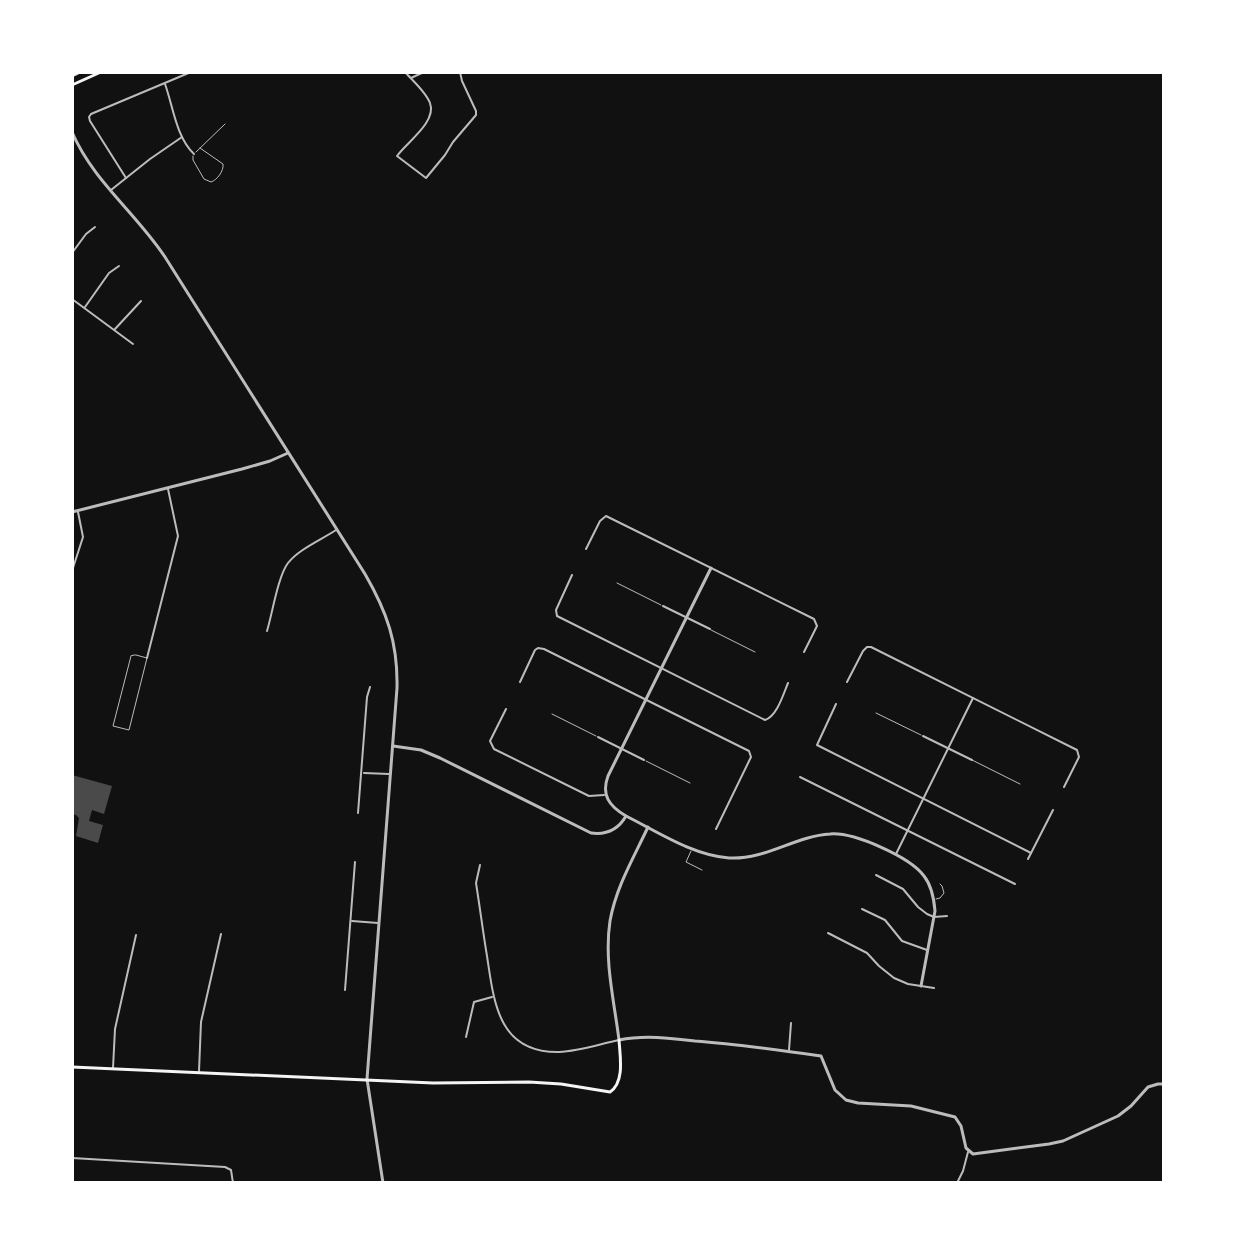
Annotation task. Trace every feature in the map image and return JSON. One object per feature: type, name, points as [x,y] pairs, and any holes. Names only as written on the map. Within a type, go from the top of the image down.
[{"type":"main road","points":[[72,76],[80,72]]},
{"type":"main road","points":[[72,85],[101,72]]},
{"type":"main road","points":[[72,1067],[433,1083],[529,1082],[610,1092],[619,1080],[619,1040]]},
{"type":"street","points":[[126,178],[89,117],[191,72]]},
{"type":"street","points":[[405,72],[429,100],[431,113],[425,126],[397,156],[423,177],[428,177],[476,115],[460,72]]},
{"type":"street","points":[[411,78],[424,72]]},
{"type":"street","points":[[164,83],[182,137],[194,154]]},
{"type":"street","points":[[72,132],[85,158],[161,250],[376,593],[391,631],[398,676],[367,1079],[383,1183]]},
{"type":"street","points":[[110,191],[182,137]]},
{"type":"street","points":[[72,253],[95,227]]},
{"type":"street","points":[[84,308],[109,273],[119,266]]},
{"type":"street","points":[[72,299],[133,344]]},
{"type":"street","points":[[115,330],[141,301]]},
{"type":"street","points":[[72,512],[268,462],[288,453]]},
{"type":"street","points":[[147,658],[178,536],[168,488]]},
{"type":"street","points":[[72,571],[83,537],[78,510]]},
{"type":"street","points":[[586,549],[600,521],[606,516],[814,619],[817,626],[804,652]]},
{"type":"street","points":[[267,631],[285,568],[295,556],[337,529]]},
{"type":"street","points":[[711,568],[608,776],[605,795],[612,807],[626,816],[712,855],[753,857],[818,836],[834,834],[853,836],[914,866],[926,879],[934,900],[934,917],[921,986]]},
{"type":"street","points":[[572,575],[557,606],[557,616],[765,720],[771,718],[788,683]]},
{"type":"street","points":[[663,606],[710,629]]},
{"type":"street","points":[[847,682],[863,651],[869,647],[1077,750],[1079,757],[1064,787]]},
{"type":"street","points":[[520,682],[535,650],[541,648],[751,753],[716,829]]},
{"type":"street","points":[[358,813],[370,687]]},
{"type":"street","points":[[895,855],[973,698]]},
{"type":"street","points":[[836,704],[817,745],[1031,853]]},
{"type":"street","points":[[506,709],[490,741],[494,749],[589,796],[605,795]]},
{"type":"street","points":[[923,736],[972,760]]},
{"type":"street","points":[[598,737],[644,760]]},
{"type":"street","points":[[393,746],[421,750],[440,758],[591,833],[612,831],[626,816]]},
{"type":"street","points":[[361,773],[391,775]]},
{"type":"street","points":[[800,777],[1015,884]]},
{"type":"street","points":[[1028,859],[1053,810]]},
{"type":"street","points":[[619,1040],[609,969],[610,922],[620,886],[648,827]]},
{"type":"street","points":[[345,990],[355,862]]},
{"type":"street","points":[[480,865],[476,883],[495,1006],[505,1027],[517,1039],[534,1048],[560,1052],[619,1040],[659,1038],[821,1056],[835,1090],[850,1102],[911,1106],[955,1117],[961,1126],[964,1143],[973,1154],[1056,1143],[1118,1116],[1148,1087],[1164,1084]]},
{"type":"street","points":[[876,875],[903,889],[920,909],[934,917],[947,916]]},
{"type":"street","points":[[862,909],[885,920],[902,941],[928,951]]},
{"type":"street","points":[[350,920],[379,923]]},
{"type":"street","points":[[828,933],[867,953],[894,978],[908,984],[934,988]]},
{"type":"street","points":[[199,1072],[201,1022],[221,934]]},
{"type":"street","points":[[113,1069],[115,1029],[136,935]]},
{"type":"street","points":[[466,1037],[474,1002],[493,997]]},
{"type":"street","points":[[789,1052],[791,1023]]},
{"type":"street","points":[[957,1183],[969,1151]]},
{"type":"street","points":[[72,1158],[225,1167],[231,1170],[233,1183]]},
{"type":"lane","points":[[200,148],[223,164],[216,180],[211,182],[204,179],[193,160],[194,154],[200,148],[225,124]]},
{"type":"lane","points":[[617,583],[663,606]]},
{"type":"lane","points":[[710,629],[755,652]]},
{"type":"lane","points":[[131,656],[147,658],[129,730],[113,726],[131,656]]},
{"type":"lane","points":[[876,713],[923,736]]},
{"type":"lane","points":[[552,714],[598,737]]},
{"type":"lane","points":[[644,760],[690,783]]},
{"type":"lane","points":[[972,760],[1020,784]]},
{"type":"lane","points":[[692,848],[686,862],[702,870]]},
{"type":"lane","points":[[926,879],[933,880]]},
{"type":"lane","points":[[934,900],[944,893],[940,884]]},
{"type":"building","points":[[72,775],[112,786],[104,814],[92,810],[89,821],[103,825],[98,843],[76,836],[79,818],[72,814]]}]
